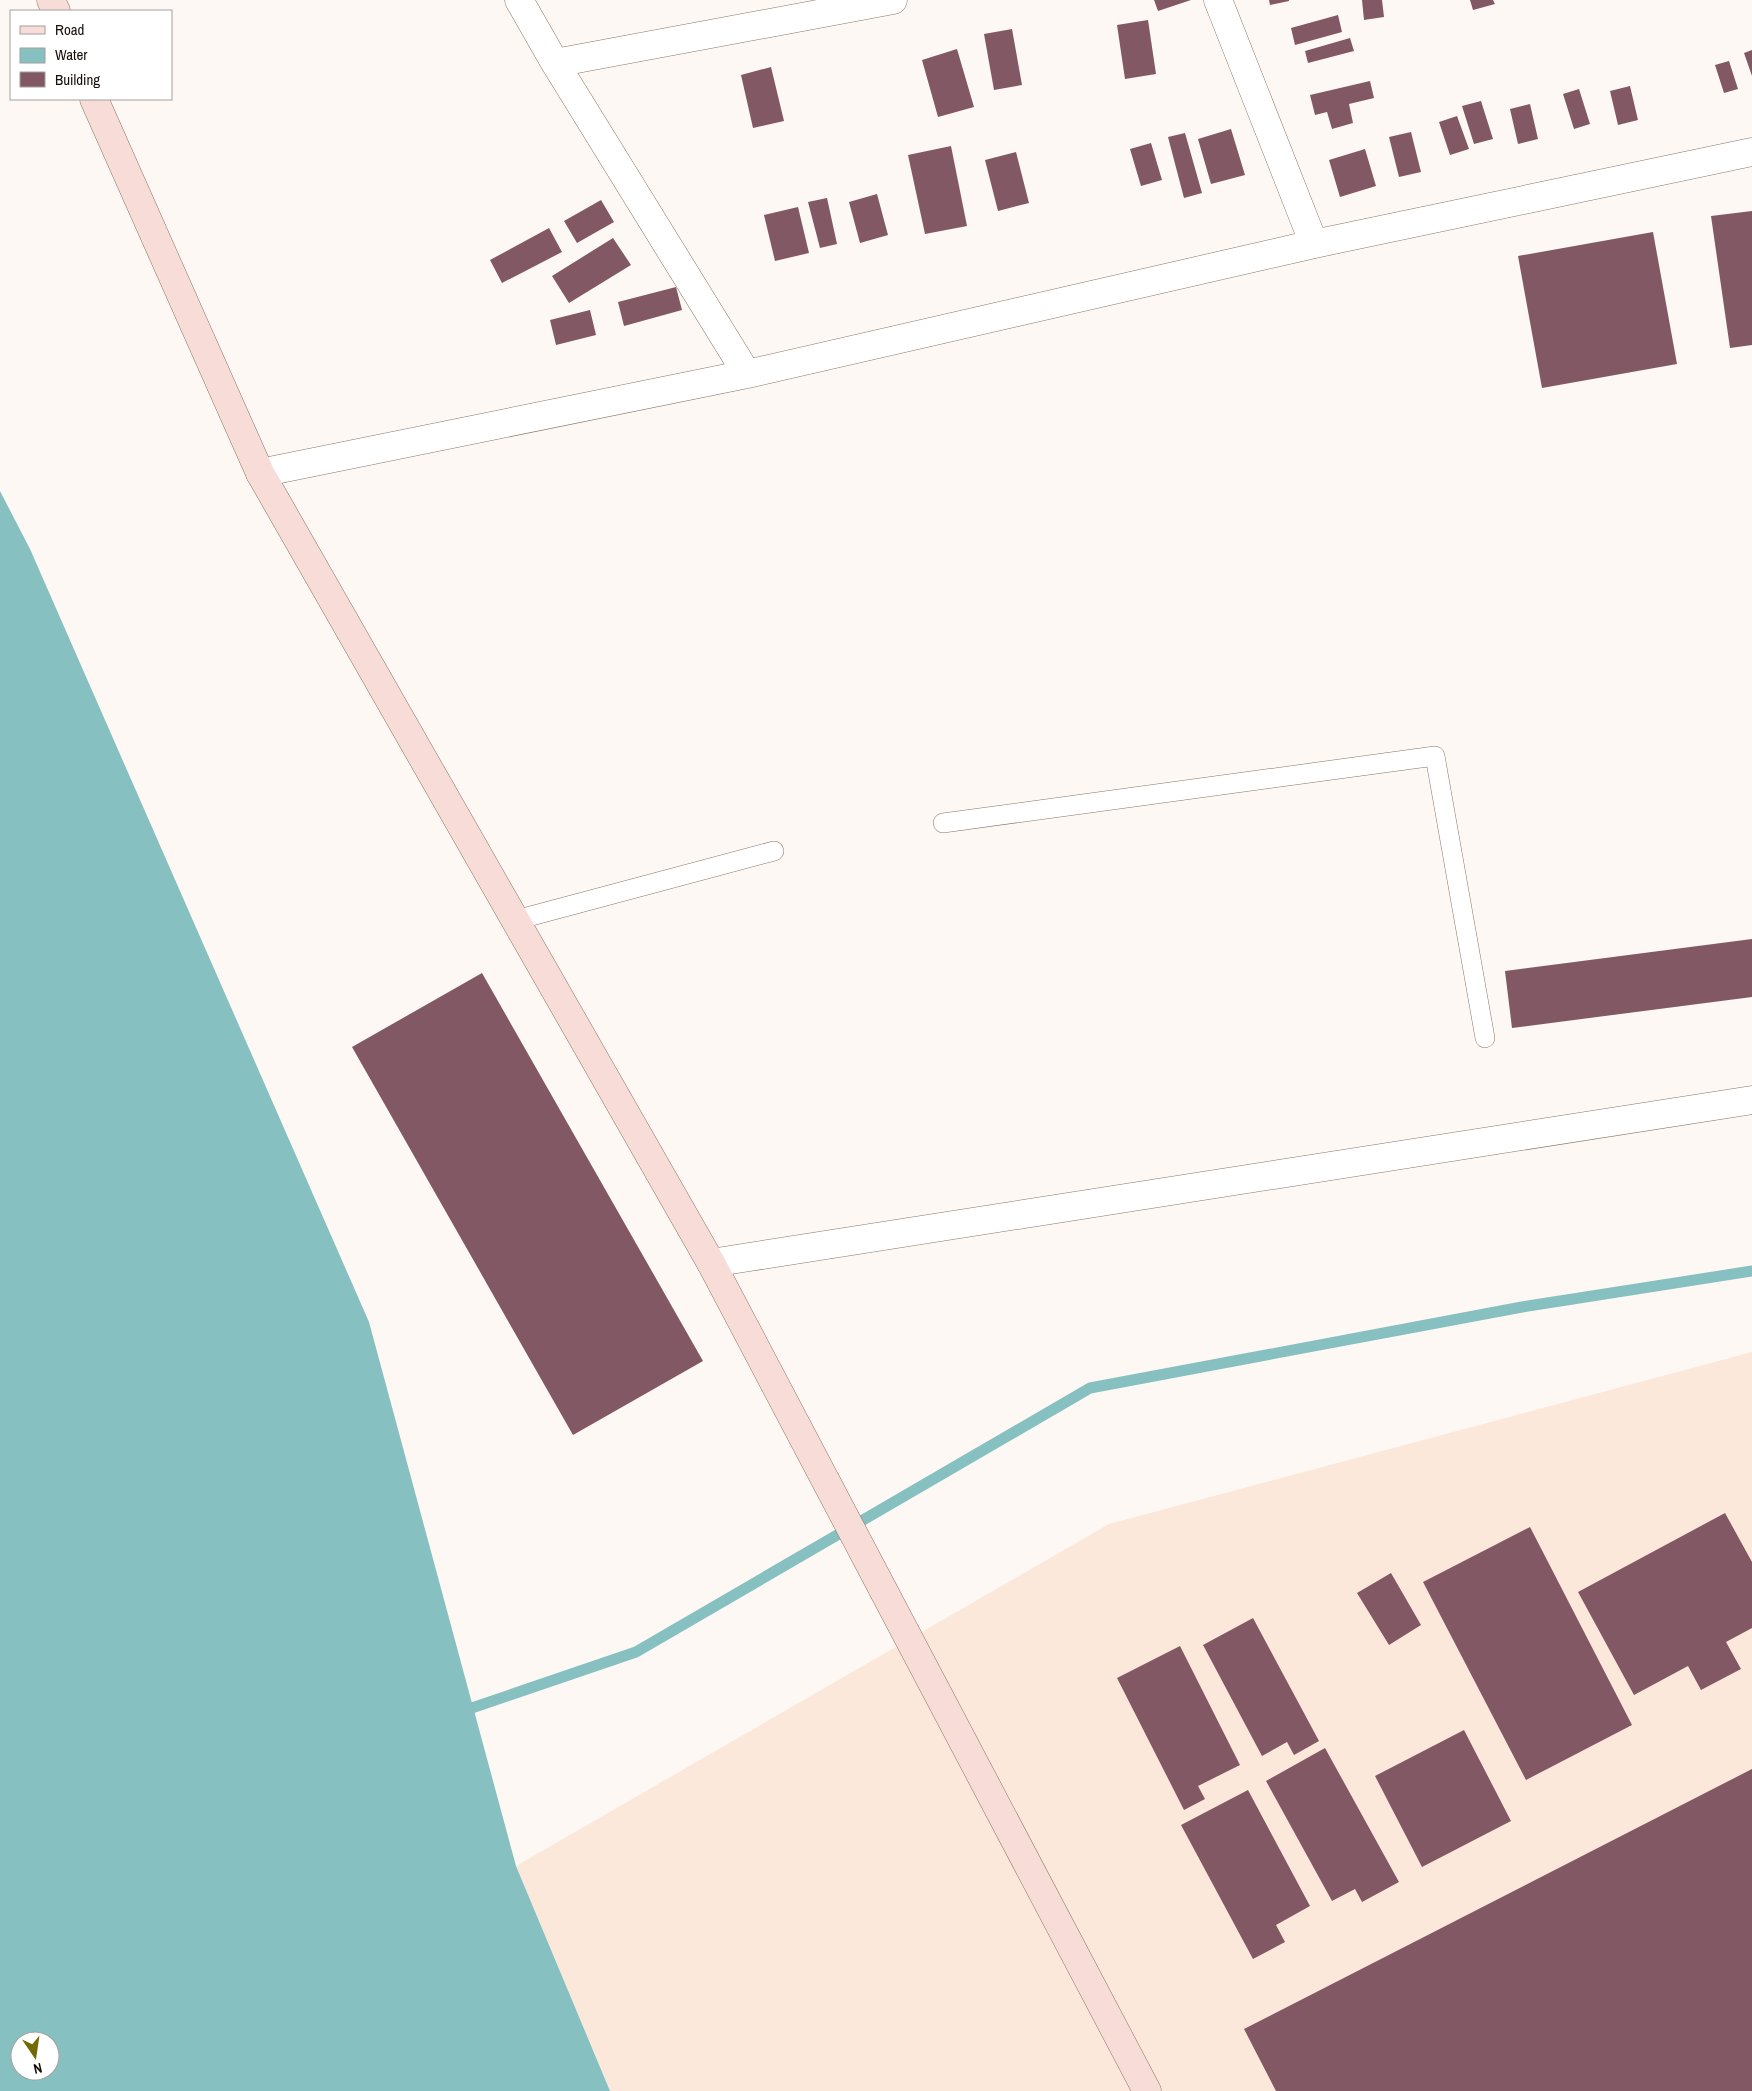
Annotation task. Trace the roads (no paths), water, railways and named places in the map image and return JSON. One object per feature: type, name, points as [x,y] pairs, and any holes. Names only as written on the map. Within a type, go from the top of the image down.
[{"type":"street","points":[[519,0],[555,63],[747,374]]},
{"type":"street","points":[[555,63],[864,3],[893,0]]},
{"type":"street","points":[[1218,0],[1314,244]]},
{"type":"street","points":[[94,100],[260,473],[711,1263],[1147,2091]]},
{"type":"street","points":[[260,473],[747,374],[1314,244],[1752,152]]},
{"type":"street","points":[[711,1263],[1752,1100]]},
{"type":"lane","points":[[943,823],[1435,756],[1485,1038]]},
{"type":"lane","points":[[516,920],[774,851]]},
{"type":"water","points":[[0,491],[30,549],[369,1322],[516,1866],[610,2091],[0,2091]]},
{"type":"waterway","points":[[460,1712],[636,1652],[1090,1388],[1522,1307],[1752,1271]]}]
